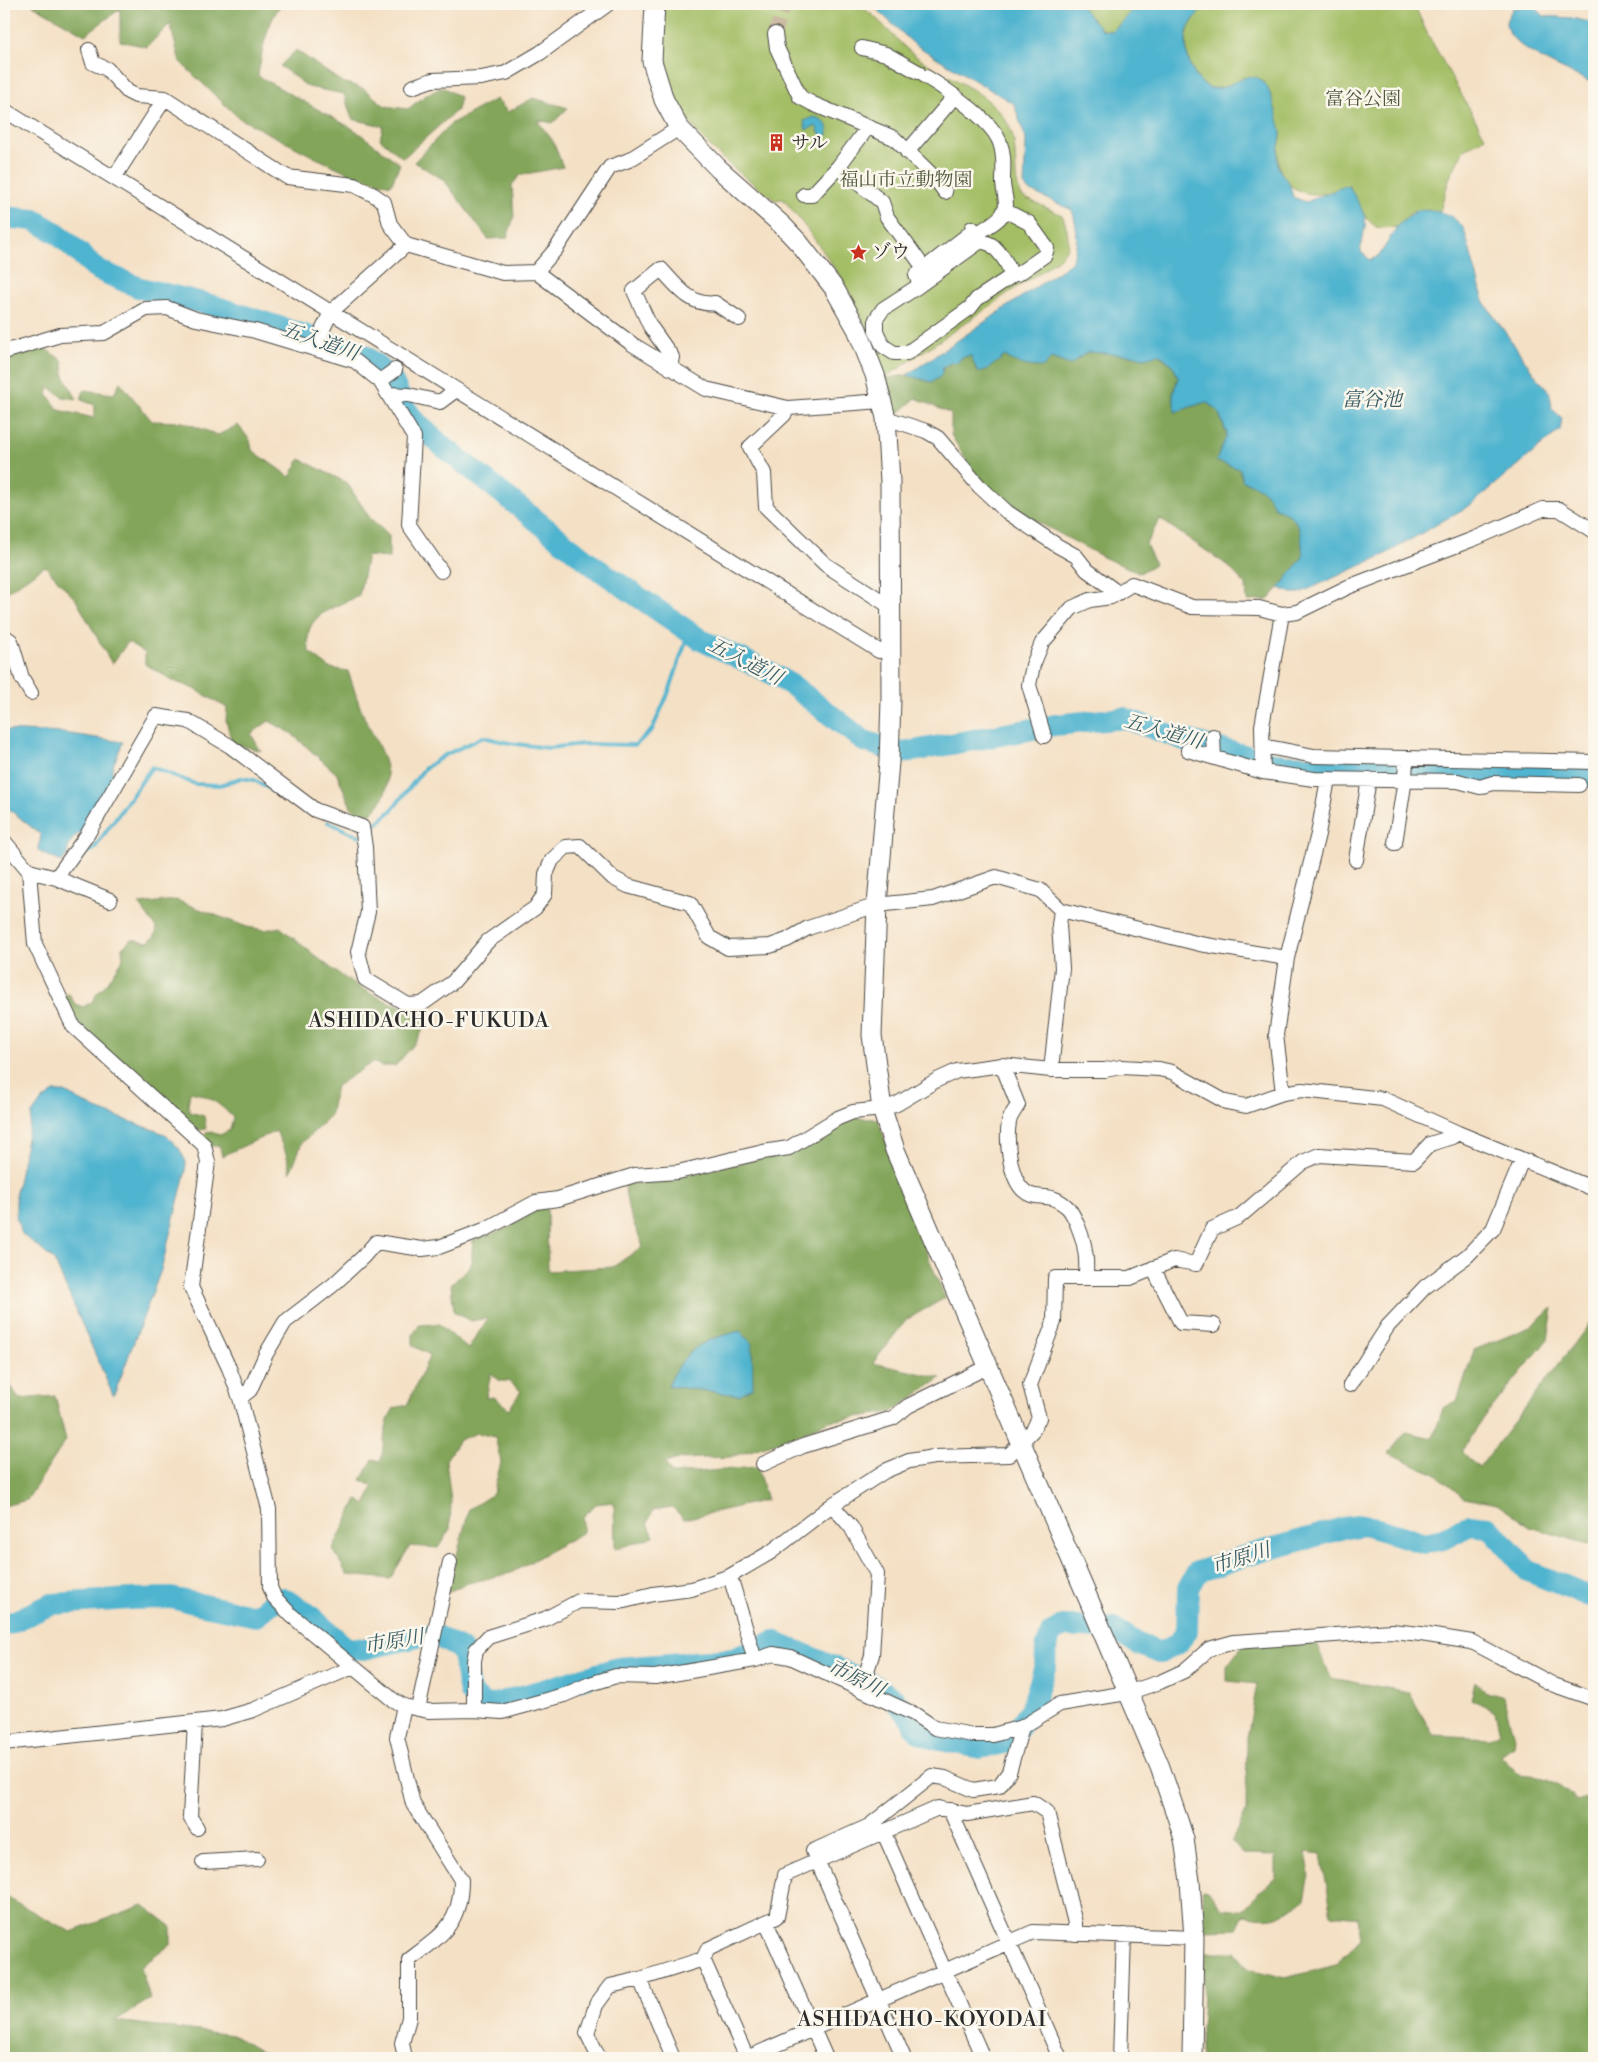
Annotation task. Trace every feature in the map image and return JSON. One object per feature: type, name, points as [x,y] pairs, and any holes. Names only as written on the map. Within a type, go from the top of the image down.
[{"type":"street","points":[[412,86],[432,80],[481,78],[506,73],[540,53],[608,4]]},
{"type":"street","points":[[655,4],[652,61],[664,100],[679,128],[720,169],[761,204],[784,227],[834,288],[857,329],[875,376],[884,409],[890,481],[891,651],[889,762],[877,905],[872,1035],[882,1109],[895,1150],[1160,1767],[1184,1839],[1194,1938],[1192,2058]]},
{"type":"street","points":[[775,34],[777,48],[800,97],[894,138],[935,178],[945,192]]},
{"type":"street","points":[[838,167],[882,202],[887,217],[920,273],[1001,217],[1006,205],[1003,188],[1003,156],[1000,142],[995,134],[955,96],[922,74],[886,54],[862,48]]},
{"type":"street","points":[[89,50],[93,63],[108,69],[128,92],[136,96],[165,98],[286,177],[354,184],[374,195],[384,202],[390,224],[406,245],[503,273],[536,272],[632,344],[706,389],[788,408],[884,409],[926,431],[938,438],[979,486],[1007,512],[1076,556],[1086,570],[1118,594]]},
{"type":"street","points":[[907,152],[955,96]]},
{"type":"street","points":[[114,178],[165,98]]},
{"type":"street","points":[[4,110],[879,651],[891,651]]},
{"type":"street","points":[[804,195],[812,195],[838,167],[868,127]]},
{"type":"street","points":[[536,272],[556,249],[610,167],[629,160],[679,128]]},
{"type":"street","points":[[1004,210],[1029,223],[1047,248],[1045,255],[1018,274],[1010,273]]},
{"type":"street","points":[[976,233],[991,244],[1010,269],[1010,276],[977,299],[970,308],[907,353],[894,353],[882,346],[876,331],[876,319],[883,309],[917,287],[976,233]]},
{"type":"street","points":[[318,349],[322,331],[331,312],[406,245]]},
{"type":"street","points":[[670,368],[672,357],[650,326],[634,290],[661,269],[685,294],[704,305],[715,303],[739,319]]},
{"type":"street","points":[[4,352],[60,335],[104,333],[146,309],[167,308],[196,319],[255,331],[355,361],[380,381],[414,437],[409,525],[441,572]]},
{"type":"street","points":[[380,381],[395,370]]},
{"type":"street","points":[[388,394],[409,395],[440,402],[456,390]]},
{"type":"street","points":[[788,408],[784,415],[750,447],[764,473],[766,507],[826,564],[891,607]]},
{"type":"street","points":[[1044,736],[1030,685],[1033,664],[1042,643],[1072,608],[1090,600],[1111,597],[1132,584],[1192,607],[1259,608],[1282,614],[1297,612],[1348,587],[1476,538],[1543,509],[1559,509],[1594,531]]},
{"type":"street","points":[[1263,772],[1262,726],[1282,614]]},
{"type":"street","points":[[4,636],[11,641],[22,678],[31,693]]},
{"type":"street","points":[[56,878],[87,835],[156,716],[188,721],[230,746],[316,810],[362,827],[365,847],[368,912],[358,952],[365,979],[408,1005],[422,1004],[453,982],[488,941],[536,908],[544,894],[546,874],[552,860],[566,847],[580,846],[613,878],[628,886],[690,903],[709,937],[728,948],[770,946],[787,940],[808,928],[877,905],[933,899],[996,877],[1040,890],[1061,910],[1200,944],[1287,958]]},
{"type":"street","points":[[1213,736],[1214,757]]},
{"type":"street","points":[[1262,746],[1314,756],[1594,762]]},
{"type":"street","points":[[1188,750],[1263,772],[1321,779],[1458,781],[1480,787],[1493,783],[1579,785]]},
{"type":"street","points":[[1283,1093],[1276,1035],[1287,958],[1318,834],[1321,779],[1314,756]]},
{"type":"street","points":[[1395,843],[1406,779],[1406,758]]},
{"type":"street","points":[[1356,860],[1369,779]]},
{"type":"street","points":[[4,841],[29,871],[35,944],[73,1026],[204,1145],[208,1162],[191,1287],[229,1368],[240,1398],[269,1510],[270,1587],[274,1597],[291,1615],[393,1700],[428,1711],[474,1710],[502,1712],[564,1694],[616,1676],[655,1677],[755,1660],[773,1654],[790,1657],[914,1714],[935,1728],[983,1735],[1022,1727],[1060,1704],[1127,1693],[1160,1682],[1184,1671],[1209,1649],[1234,1642],[1391,1631],[1472,1642],[1554,1685],[1594,1699]]},
{"type":"street","points":[[29,871],[56,878],[110,900]]},
{"type":"street","points":[[1051,1070],[1062,968],[1059,925],[1061,910]]},
{"type":"street","points":[[240,1398],[250,1390],[266,1354],[284,1322],[333,1285],[376,1242],[422,1249],[439,1247],[484,1230],[536,1202],[558,1198],[635,1175],[678,1172],[763,1152],[789,1148],[838,1118],[853,1112],[882,1109],[897,1104],[937,1080],[957,1071],[1002,1065],[1051,1070],[1105,1070],[1121,1067],[1159,1069],[1172,1072],[1226,1102],[1246,1106],[1283,1093],[1302,1090],[1383,1099],[1458,1133],[1594,1190]]},
{"type":"street","points":[[1002,1065],[1018,1105],[1009,1120],[1010,1158],[1014,1175],[1020,1187],[1030,1194],[1050,1196],[1068,1206],[1077,1224],[1085,1251],[1086,1278]]},
{"type":"street","points":[[474,1710],[475,1655],[476,1650],[488,1637],[545,1619],[580,1601],[620,1602],[653,1594],[692,1589],[730,1576],[771,1552],[832,1505],[885,1470],[909,1461],[934,1457],[1009,1454],[1033,1430],[1039,1418],[1030,1385],[1054,1322],[1055,1278],[1130,1278],[1174,1260],[1196,1264],[1212,1229],[1239,1217],[1303,1162],[1318,1155],[1414,1161],[1430,1144],[1452,1137],[1458,1133]]},
{"type":"street","points":[[1350,1385],[1388,1326],[1425,1287],[1467,1256],[1493,1229],[1522,1160]]},
{"type":"street","points":[[1153,1268],[1181,1323],[1214,1326]]},
{"type":"street","points":[[763,1464],[803,1446],[893,1418],[908,1406],[987,1367]]},
{"type":"street","points":[[832,1505],[851,1527],[877,1574],[872,1655],[861,1690]]},
{"type":"street","points":[[405,2058],[402,2043],[409,2018],[409,1960],[441,1936],[456,1914],[461,1893],[461,1880],[413,1804],[397,1737],[411,1707],[450,1562]]},
{"type":"street","points":[[730,1576],[755,1660]]},
{"type":"street","points":[[4,1743],[222,1719],[253,1710],[353,1667]]},
{"type":"street","points":[[195,1722],[190,1818],[197,1828]]},
{"type":"street","points":[[904,2058],[813,1851],[869,1826],[932,1776],[945,1778],[973,1790],[999,1786],[1010,1772],[1022,1727]]},
{"type":"street","points":[[599,2058],[587,2032],[596,2006],[610,1986],[640,1979],[703,1959],[708,1950],[777,1917],[785,1875],[938,1808],[967,1814],[1033,1803],[1047,1812],[1076,1923],[1075,1934]]},
{"type":"street","points":[[950,1810],[1060,2058]]},
{"type":"street","points":[[883,1831],[983,2058]]},
{"type":"street","points":[[203,1862],[256,1859]]},
{"type":"street","points":[[766,1922],[826,2058]]},
{"type":"street","points":[[703,1959],[747,2058],[1033,1932],[1194,1938]]},
{"type":"street","points":[[1120,2058],[1124,1935]]},
{"type":"street","points":[[640,1979],[673,2058]]},
{"type":"green space","points":[[31,4],[281,4],[268,30],[258,76],[355,130],[400,164],[391,185],[358,177],[316,158],[239,118],[180,62],[170,24],[147,47],[120,41],[120,9],[85,35]]},
{"type":"green space","name":"福山市立動物園","points":[[666,4],[849,4],[863,8],[917,57],[967,86],[990,102],[1000,112],[1012,133],[1019,190],[1023,197],[1062,215],[1068,238],[1065,252],[1048,267],[883,379],[860,314],[831,262],[808,230],[783,199],[775,200],[722,158],[706,142],[679,107],[669,87],[661,61],[661,42]]},
{"type":"green space","points":[[1079,4],[1136,4],[1125,19],[1112,31],[1102,30]]},
{"type":"green space","name":"富谷公園","points":[[1206,4],[1414,4],[1426,31],[1485,137],[1463,151],[1449,179],[1440,211],[1412,212],[1396,227],[1376,227],[1365,217],[1349,186],[1323,194],[1310,194],[1299,191],[1290,185],[1284,178],[1278,159],[1281,135],[1244,77],[1220,88],[1211,88],[1197,78],[1192,69],[1187,50],[1187,33],[1192,21]]},
{"type":"green space","points":[[296,50],[340,81],[364,89],[385,106],[408,109],[426,95],[443,87],[460,97],[457,110],[403,158],[380,139],[383,126],[352,119],[344,94],[308,87],[280,66]]},
{"type":"green space","points":[[533,98],[568,108],[553,123],[537,120],[553,141],[563,167],[520,175],[512,185],[514,217],[507,238],[488,239],[444,180],[414,162],[452,123],[496,99],[508,112]]},
{"type":"green space","points":[[40,345],[63,361],[64,376],[77,399],[63,397],[49,387],[47,394],[59,410],[94,418],[95,405],[81,400],[84,390],[114,394],[120,382],[152,421],[183,422],[218,435],[238,425],[250,440],[252,450],[290,477],[300,459],[347,483],[370,518],[389,536],[389,558],[367,556],[359,596],[332,608],[318,617],[310,628],[309,634],[309,652],[330,668],[348,671],[363,713],[385,762],[387,784],[384,795],[378,806],[363,819],[351,807],[337,774],[291,733],[269,721],[251,734],[261,751],[232,743],[226,720],[227,708],[195,689],[173,681],[145,664],[145,653],[128,642],[112,664],[76,600],[45,566],[4,594],[4,574],[8,568],[4,562],[4,357]]},
{"type":"green space","points":[[1087,352],[1132,355],[1144,358],[1158,354],[1173,365],[1178,378],[1173,394],[1175,412],[1206,402],[1218,411],[1243,481],[1263,490],[1275,508],[1290,515],[1298,526],[1300,533],[1303,557],[1268,600],[1247,601],[1246,585],[1227,565],[1160,519],[1146,544],[1155,564],[1140,573],[1105,558],[1023,514],[980,483],[951,435],[951,414],[916,398],[895,416],[883,379],[907,375],[932,382],[949,364],[971,356],[978,373],[1005,356],[1014,362],[1051,358],[1070,365]]},
{"type":"green space","points":[[176,900],[247,927],[265,930],[280,927],[328,966],[363,989],[400,1006],[420,1011],[424,1026],[418,1040],[395,1066],[381,1066],[373,1062],[336,1086],[330,1116],[302,1143],[290,1173],[287,1156],[276,1131],[222,1156],[219,1145],[210,1147],[203,1135],[208,1131],[220,1135],[230,1130],[233,1118],[219,1104],[197,1093],[190,1092],[188,1105],[190,1112],[204,1116],[206,1129],[199,1130],[159,1102],[82,1028],[62,996],[69,994],[75,1004],[83,1007],[93,1001],[123,959],[122,948],[131,939],[148,942],[155,936],[157,929],[139,904]]},
{"type":"green space","points":[[851,1118],[878,1119],[903,1194],[945,1298],[906,1320],[873,1363],[941,1378],[892,1412],[829,1421],[792,1438],[730,1457],[679,1459],[665,1463],[672,1474],[757,1467],[767,1500],[684,1519],[672,1507],[653,1510],[648,1523],[654,1537],[615,1549],[614,1502],[596,1504],[583,1517],[583,1532],[511,1573],[464,1584],[447,1593],[469,1509],[493,1494],[501,1462],[495,1437],[477,1433],[459,1440],[446,1460],[451,1502],[450,1529],[438,1548],[410,1546],[390,1579],[347,1575],[333,1549],[357,1499],[366,1505],[373,1486],[361,1480],[373,1459],[381,1461],[390,1414],[394,1408],[407,1405],[430,1355],[413,1346],[413,1335],[419,1325],[439,1324],[468,1349],[488,1318],[471,1321],[454,1312],[451,1285],[471,1265],[473,1240],[503,1230],[544,1206],[547,1210],[548,1271],[613,1267],[643,1246],[629,1212],[624,1185],[672,1179],[761,1158]],"holes":[[[715,1337],[753,1387],[739,1395],[668,1386],[677,1370],[692,1351]],[[491,1373],[500,1381],[508,1381],[521,1391],[509,1409],[494,1397],[486,1398]]]},
{"type":"green space","points":[[1553,1308],[1548,1339],[1486,1415],[1461,1452],[1479,1468],[1594,1318],[1594,1546],[1530,1527],[1497,1504],[1464,1498],[1435,1474],[1389,1453],[1406,1432],[1433,1438],[1443,1408],[1457,1401],[1474,1350],[1530,1327]]},
{"type":"green space","points":[[4,1374],[19,1399],[55,1396],[66,1440],[27,1500],[4,1506]]},
{"type":"green space","points":[[1317,1644],[1331,1678],[1409,1692],[1433,1735],[1490,1738],[1500,1733],[1495,1711],[1471,1699],[1475,1681],[1489,1694],[1503,1696],[1514,1737],[1513,1746],[1501,1755],[1519,1775],[1552,1781],[1563,1788],[1577,1802],[1594,1794],[1594,2058],[1201,2058],[1206,1952],[1235,1952],[1249,1969],[1285,1978],[1336,1965],[1361,1938],[1358,1918],[1332,1915],[1321,1854],[1306,1852],[1310,1875],[1305,1899],[1283,1914],[1276,1916],[1263,1918],[1244,1915],[1237,1929],[1205,1930],[1202,1890],[1208,1891],[1222,1908],[1242,1910],[1276,1877],[1276,1855],[1243,1854],[1231,1842],[1246,1812],[1247,1738],[1257,1684],[1227,1681],[1227,1666],[1242,1646]]},
{"type":"green space","points":[[4,1896],[71,1932],[143,1905],[171,1926],[171,1944],[141,1967],[150,1999],[115,2021],[233,2035],[265,2054],[265,2058],[4,2058]]},
{"type":"water","name":"富谷池","points":[[871,4],[1079,4],[1102,30],[1112,31],[1125,19],[1136,4],[1206,4],[1188,28],[1186,48],[1190,64],[1198,79],[1204,85],[1211,88],[1225,86],[1253,76],[1260,79],[1266,85],[1281,132],[1277,162],[1280,171],[1289,183],[1293,197],[1306,202],[1349,186],[1365,217],[1361,252],[1370,260],[1379,256],[1398,225],[1417,210],[1443,213],[1459,223],[1464,229],[1484,302],[1538,379],[1550,392],[1552,409],[1562,418],[1560,430],[1472,504],[1384,555],[1300,593],[1292,593],[1279,588],[1303,557],[1298,526],[1290,515],[1275,508],[1263,490],[1243,481],[1240,469],[1216,461],[1227,434],[1218,411],[1206,402],[1175,412],[1173,394],[1178,378],[1173,365],[1159,354],[1144,358],[1132,355],[1087,352],[1070,365],[1051,358],[1044,367],[1023,365],[1005,356],[988,369],[978,373],[971,356],[962,357],[957,363],[952,362],[943,367],[941,376],[932,382],[907,375],[1071,263],[1076,243],[1076,224],[1072,210],[1028,190],[1024,185],[1026,140],[1014,104],[914,44]]},
{"type":"water","points":[[1534,6],[1544,16],[1572,18],[1594,23],[1594,77],[1588,81],[1553,65],[1526,49],[1508,32],[1506,22],[1513,8]]},
{"type":"water","points":[[813,117],[825,123],[828,128],[828,135],[822,138],[823,136],[819,133],[816,126],[806,130],[804,121]]},
{"type":"water","points":[[4,730],[64,733],[123,742],[112,768],[113,781],[82,832],[72,841],[67,855],[61,862],[38,851],[41,835],[4,805]]},
{"type":"water","points":[[54,1092],[65,1092],[96,1109],[165,1134],[179,1148],[186,1162],[185,1174],[161,1270],[114,1395],[54,1260],[22,1234],[16,1218],[16,1192],[32,1114],[41,1101]]},
{"type":"water","points":[[740,1331],[752,1344],[753,1387],[739,1395],[668,1386],[681,1363],[696,1348],[714,1338]]},
{"type":"waterway","name":"五入道川","points":[[4,217],[34,220],[58,234],[98,270],[140,288],[207,304],[361,353],[376,364],[393,382],[404,406],[413,419],[441,445],[595,567],[701,640],[767,671],[793,686],[864,741],[902,753],[1055,725],[1124,718],[1182,739],[1281,765],[1594,777]]},
{"type":"waterway","points":[[367,832],[392,810],[424,769],[443,756],[483,737],[509,743],[548,748],[584,744],[635,745],[652,730],[670,689],[688,631]]},
{"type":"waterway","points":[[78,855],[93,850],[152,767],[195,784],[220,785],[241,778],[254,780],[294,802]]},
{"type":"waterway","points":[[328,822],[358,836],[360,835]]},
{"type":"waterway","name":"市原川","points":[[4,1624],[8,1624],[52,1604],[171,1598],[256,1616],[269,1605],[283,1598],[307,1613],[346,1648],[364,1649],[423,1636],[437,1636],[462,1650],[470,1693],[488,1706],[618,1668],[733,1659],[774,1641],[873,1684],[894,1699],[913,1721],[914,1726],[919,1732],[935,1739],[980,1748],[1009,1742],[1031,1710],[1045,1667],[1046,1649],[1051,1634],[1063,1626],[1115,1629],[1138,1644],[1160,1653],[1177,1644],[1187,1631],[1188,1588],[1197,1572],[1344,1528],[1364,1525],[1425,1543],[1443,1539],[1470,1525],[1488,1527],[1528,1571],[1594,1598]]},
{"type":"tunnel","points":[[775,34],[783,8]]},
{"type":"place","name":"サル","points":[[777,143]]},
{"type":"place","name":"ゾウ","points":[[858,252]]},
{"type":"district","name":"ASHIDACHO-FUKUDA","points":[[429,1021]]},
{"type":"district","name":"ASHIDACHO-KOYODAI","points":[[922,2020]]}]
